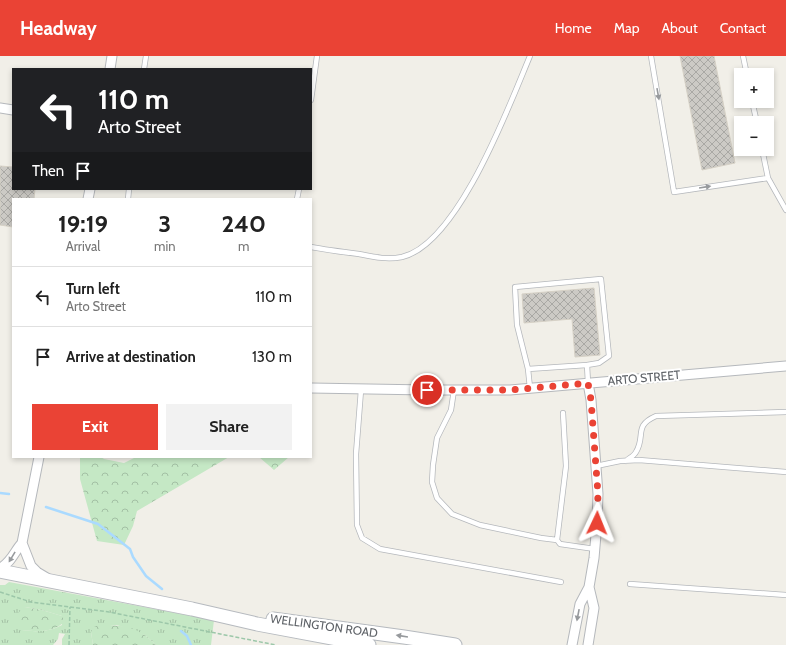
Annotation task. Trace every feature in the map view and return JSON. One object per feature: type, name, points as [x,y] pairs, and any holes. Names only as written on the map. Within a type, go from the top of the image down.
[{"type":"main road","name":"WELLINGTON ROAD","points":[[0,571],[192,609],[264,626],[369,645]]},
{"type":"main road","name":"WELLINGTON ROAD","points":[[192,609],[370,632],[455,645]]},
{"type":"street","points":[[110,68],[112,56]]},
{"type":"street","points":[[0,108],[12,110]]},
{"type":"street","name":"ARTO STREET","points":[[312,388],[361,390],[510,390],[786,366]]},
{"type":"street","points":[[572,645],[580,604],[589,587],[595,549],[598,494],[591,400],[588,383]]},
{"type":"street","points":[[0,568],[11,560],[15,551],[22,543],[39,458]]},
{"type":"street","points":[[22,543],[32,568],[54,582]]},
{"type":"street","points":[[588,645],[594,608],[589,587]]},
{"type":"lane","points":[[144,68],[146,56]]},
{"type":"lane","points":[[312,93],[317,56]]},
{"type":"lane","points":[[312,247],[389,259],[410,255],[425,244],[447,221],[464,198],[492,145],[530,56]]},
{"type":"lane","points":[[651,56],[674,192],[768,178]]},
{"type":"lane","points":[[743,56],[746,68]]},
{"type":"lane","points":[[763,156],[768,178],[786,210]]},
{"type":"lane","points":[[528,368],[599,364],[609,356],[601,279],[514,287],[517,325],[528,368],[530,388]]},
{"type":"lane","points":[[587,365],[588,383]]},
{"type":"lane","points":[[361,390],[356,454],[357,525],[362,538],[380,549],[561,582]]},
{"type":"lane","points":[[454,390],[451,410],[437,438],[432,465],[432,482],[438,498],[452,514],[480,525],[557,540],[560,544],[595,549]]},
{"type":"lane","points":[[626,461],[636,453],[642,426],[647,420],[656,416],[786,412]]},
{"type":"lane","points":[[557,540],[566,466],[562,413]]},
{"type":"lane","points":[[596,466],[639,460],[786,472]]},
{"type":"lane","points":[[630,584],[786,595]]},
{"type":"path","points":[[0,592],[31,602],[109,612],[276,645]]},
{"type":"path","points":[[69,645],[70,607]]},
{"type":"green space","points":[[80,458],[102,458],[124,463],[134,458],[227,458],[137,511],[133,526],[124,545],[97,541],[80,479]]},
{"type":"green space","points":[[260,458],[288,458],[274,470]]},
{"type":"green space","points":[[9,582],[214,620],[211,645],[156,645],[145,635],[117,625],[108,625],[91,632],[93,645],[62,645],[62,639],[65,634],[59,633],[58,639],[53,645],[0,645],[0,585],[5,585]],"holes":[[[25,607],[62,616],[62,625],[42,631],[22,630]]]},
{"type":"green space","points":[[25,607],[62,616],[65,621],[56,628],[50,630],[22,630],[18,621],[18,614]]},
{"type":"green space","points":[[100,624],[130,627],[145,635],[156,645],[93,645],[91,632],[94,627]]},
{"type":"building","points":[[680,56],[714,56],[735,163],[702,170]]},
{"type":"building","points":[[0,166],[12,167],[12,190],[35,190],[34,198],[12,198],[12,227],[0,225]]},
{"type":"building","points":[[594,288],[600,355],[575,357],[572,319],[524,323],[522,294]]},
{"type":"waterway","points":[[0,493],[9,494]]},
{"type":"waterway","points":[[46,507],[98,524],[130,549],[133,557],[146,576],[162,589]]},
{"type":"waterway","points":[[181,631],[187,636],[191,645]]},
{"type":"route","points":[[427,390],[510,390],[588,383],[591,400],[598,494],[597,523]]}]
